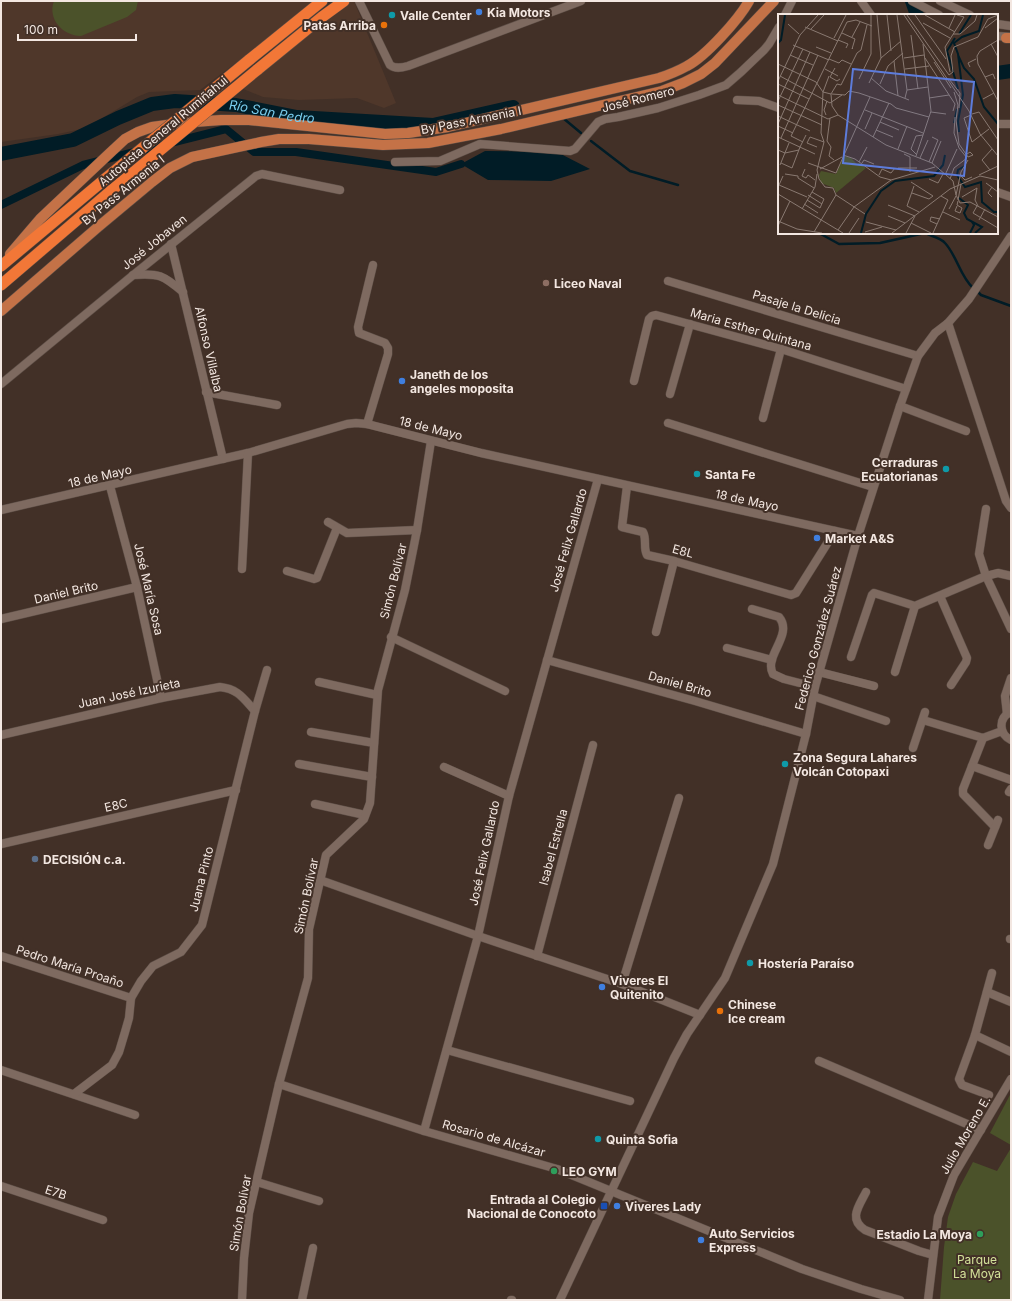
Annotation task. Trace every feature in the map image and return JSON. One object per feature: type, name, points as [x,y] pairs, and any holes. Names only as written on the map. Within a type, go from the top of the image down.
[{"type":"highway","name":"Autopista General Rumiñahui","points":[[2,265],[322,1]]},
{"type":"highway","name":"Autopista General Rumiñahui","points":[[1,285],[112,190],[322,17],[344,1]]},
{"type":"main road","name":"By Pass Armenia I","points":[[2,265],[26,234],[40,219],[125,139],[138,132],[181,123],[221,120],[249,120],[385,134],[408,133],[448,127],[658,78],[688,66],[715,43],[744,10],[749,1]]},
{"type":"main road","name":"By Pass Armenia I","points":[[1,311],[98,227],[170,168],[192,157],[261,142],[295,139],[383,145],[428,143],[662,91],[683,84],[701,74],[715,62],[774,1]]},
{"type":"street","points":[[359,1],[390,66],[400,68],[581,1]]},
{"type":"street","points":[[786,14],[792,1]]},
{"type":"street","points":[[861,1],[871,14]]},
{"type":"street","points":[[912,1],[937,14]]},
{"type":"street","points":[[940,1],[968,14]]},
{"type":"street","points":[[998,24],[1011,26]]},
{"type":"street","name":"José Romero","points":[[395,162],[440,161],[480,144],[570,151],[581,143],[598,122],[605,118],[658,108],[726,85],[769,44],[778,29]]},
{"type":"street","points":[[737,100],[760,101],[778,108]]},
{"type":"street","points":[[998,124],[1011,124]]},
{"type":"street","name":"José Jobaven","points":[[1,384],[171,244],[259,174],[291,179],[340,190]]},
{"type":"street","points":[[998,192],[1011,197]]},
{"type":"street","name":"Federico González Suárez","points":[[560,1300],[674,1058],[687,1034],[725,978],[773,864],[806,734],[819,672],[873,487],[918,356],[935,333],[948,323],[969,299],[1011,236]]},
{"type":"street","name":"Alfonso Villalba","points":[[171,244],[223,459]]},
{"type":"street","points":[[367,424],[388,354],[388,348],[385,343],[359,333],[358,327],[373,265]]},
{"type":"street","points":[[132,276],[149,274],[162,276],[183,292]]},
{"type":"street","name":"Pasaje la Delicia","points":[[668,281],[918,356]]},
{"type":"street","name":"Maria Esther Quintana","points":[[634,381],[649,320],[652,316],[656,315],[781,349],[906,389]]},
{"type":"street","points":[[948,323],[1006,501],[1011,508]]},
{"type":"street","points":[[670,394],[690,324]]},
{"type":"street","points":[[763,418],[781,349]]},
{"type":"street","points":[[206,392],[277,405]]},
{"type":"street","points":[[900,406],[966,431]]},
{"type":"street","points":[[668,423],[873,487]]},
{"type":"street","name":"18 de Mayo","points":[[1,510],[248,453],[347,424],[367,424],[431,441],[627,486],[858,536]]},
{"type":"street","name":"Simón Bolívar","points":[[242,1300],[244,1258],[249,1213],[279,1084],[308,978],[309,929],[326,856],[364,819],[370,804],[377,695],[405,590],[417,530],[431,441]]},
{"type":"street","points":[[242,569],[248,453]]},
{"type":"street","name":"José Felix Gallardo","points":[[424,1131],[478,936],[509,796],[598,479]]},
{"type":"street","name":"José María Sosa","points":[[110,486],[137,588],[161,698]]},
{"type":"street","name":"E8L","points":[[627,486],[622,527],[643,532],[645,536],[646,555],[674,561],[791,595],[796,593],[836,531]]},
{"type":"street","points":[[986,509],[978,554],[986,576],[1011,629]]},
{"type":"street","points":[[328,522],[347,533],[417,530]]},
{"type":"street","points":[[287,571],[314,580],[317,578],[337,528]]},
{"type":"street","points":[[656,632],[674,561]]},
{"type":"street","points":[[851,657],[872,595],[874,593],[915,606],[986,576],[998,573],[1011,576]]},
{"type":"street","name":"Daniel Brito","points":[[1,619],[137,588]]},
{"type":"street","points":[[940,596],[967,658],[951,685]]},
{"type":"street","points":[[895,672],[915,606]]},
{"type":"street","points":[[752,609],[779,617],[784,625],[770,668],[773,674],[815,687]]},
{"type":"street","points":[[392,637],[505,691]]},
{"type":"street","points":[[727,648],[772,660]]},
{"type":"street","name":"Daniel Brito","points":[[547,660],[695,701],[806,734]]},
{"type":"street","name":"Juana Pinto","points":[[74,1094],[112,1065],[119,1052],[129,1018],[131,998],[140,981],[153,966],[181,952],[202,925],[255,711],[267,670]]},
{"type":"street","points":[[819,672],[874,686]]},
{"type":"street","points":[[1010,740],[1002,732],[1002,722],[1009,713],[1005,705],[1005,696],[1011,678]]},
{"type":"street","points":[[319,682],[377,695]]},
{"type":"street","name":"Juan José Izurieta","points":[[1,735],[161,698],[220,687],[238,692],[255,711]]},
{"type":"street","points":[[813,696],[886,721]]},
{"type":"street","points":[[913,748],[924,716],[983,738],[1002,732]]},
{"type":"street","points":[[312,732],[374,743]]},
{"type":"street","points":[[983,738],[963,789],[963,794],[996,824],[988,845]]},
{"type":"street","name":"Isabel Estrella","points":[[536,956],[594,745]]},
{"type":"street","points":[[300,764],[372,777]]},
{"type":"street","points":[[972,766],[1011,780]]},
{"type":"street","points":[[444,767],[509,796]]},
{"type":"street","name":"E8C","points":[[1,844],[236,790]]},
{"type":"street","points":[[622,984],[679,798]]},
{"type":"street","points":[[315,804],[365,815]]},
{"type":"street","points":[[320,880],[536,956],[622,984],[700,1015]]},
{"type":"street","name":"Pedro María Proaño","points":[[1,956],[131,998]]},
{"type":"street","points":[[989,1095],[962,1085],[959,1079],[975,1034],[992,973]]},
{"type":"street","points":[[987,992],[1011,1002]]},
{"type":"street","points":[[975,1034],[1011,1052]]},
{"type":"street","points":[[447,1050],[630,1101]]},
{"type":"street","points":[[819,1061],[981,1130]]},
{"type":"street","points":[[1,1070],[135,1115]]},
{"type":"street","name":"Julio Moreno E.","points":[[928,1300],[938,1217],[954,1175],[1011,1079]]},
{"type":"street","name":"Rosario de Alcázar","points":[[279,1084],[424,1131],[557,1169],[802,1269],[900,1300]]},
{"type":"street","points":[[257,1182],[319,1201]]},
{"type":"street","name":"E7B","points":[[1,1186],[103,1220]]},
{"type":"street","points":[[866,1192],[856,1213],[855,1220],[858,1226],[864,1230],[933,1255]]},
{"type":"street","points":[[302,1300],[313,1248]]},
{"type":"shaded area","points":[[1,1],[317,1],[200,90],[149,92],[137,97],[86,128],[58,134],[1,142]]},
{"type":"shaded area","points":[[350,1],[354,1],[396,103],[384,108],[357,98],[299,100],[263,97],[241,88],[286,51]]},
{"type":"green space","points":[[54,1],[138,1],[136,10],[127,17],[81,36],[68,33],[58,25],[52,8]]},
{"type":"green space","points":[[1011,1093],[1011,1145],[990,1133]]},
{"type":"green space","name":"Estadio La Moya","points":[[1011,1148],[1011,1300],[940,1300],[948,1217],[956,1194],[973,1162],[997,1171]]},
{"type":"water","points":[[485,151],[557,152],[590,169],[551,181],[488,180],[461,164]]},
{"type":"waterway","name":"Río San Pedro","points":[[912,1],[917,14]]},
{"type":"waterway","name":"Río San Pedro","points":[[998,73],[1011,71]]},
{"type":"waterway","name":"Río San Pedro","points":[[1,154],[73,140],[118,118],[152,104],[175,101],[236,105],[297,117],[433,125],[513,107]]},
{"type":"waterway","points":[[563,118],[581,133]]},
{"type":"waterway","points":[[1,205],[83,165],[226,129],[254,152],[296,152],[436,172],[461,164]]},
{"type":"waterway","points":[[591,141],[630,171],[678,185]]},
{"type":"waterway","points":[[821,234],[839,244],[880,243],[920,234]]},
{"type":"waterway","points":[[928,234],[938,238],[945,243],[953,254],[965,278],[973,288]]},
{"type":"waterway","points":[[977,291],[981,295],[1011,306]]},
{"type":"place","name":"Kia Motors","points":[[479,12]]},
{"type":"place","name":"Valle Center","points":[[392,15]]},
{"type":"place","name":"Patas Arriba","points":[[384,25]]},
{"type":"place","name":"Liceo Naval","points":[[546,283]]},
{"type":"place","name":"Janeth de los angeles moposita","points":[[402,381]]},
{"type":"place","name":"Cerraduras Ecuatorianas","points":[[946,469]]},
{"type":"place","name":"Santa Fe","points":[[697,474]]},
{"type":"place","name":"Market A&S","points":[[817,538]]},
{"type":"place","name":"Zona Segura Lahares Volcán Cotopaxi","points":[[785,764]]},
{"type":"place","name":"DECISIÓN c.a.","points":[[35,859]]},
{"type":"place","name":"Hostería Paraíso","points":[[750,963]]},
{"type":"place","name":"Viveres El Quitenito","points":[[602,987]]},
{"type":"place","name":"Chinese Ice cream","points":[[720,1011]]},
{"type":"place","name":"Quinta Sofia","points":[[598,1139]]},
{"type":"place","name":"LEO GYM","points":[[554,1171]]},
{"type":"place","name":"Entrada al Colegio Nacional de Conocoto","points":[[604,1206]]},
{"type":"place","name":"Viveres Lady","points":[[617,1206]]},
{"type":"place","name":"Estadio La Moya","points":[[980,1234]]},
{"type":"place","name":"Auto Servicios Express","points":[[701,1240]]},
{"type":"park label","name":"Parque La Moya","points":[[977,1266]]}]
